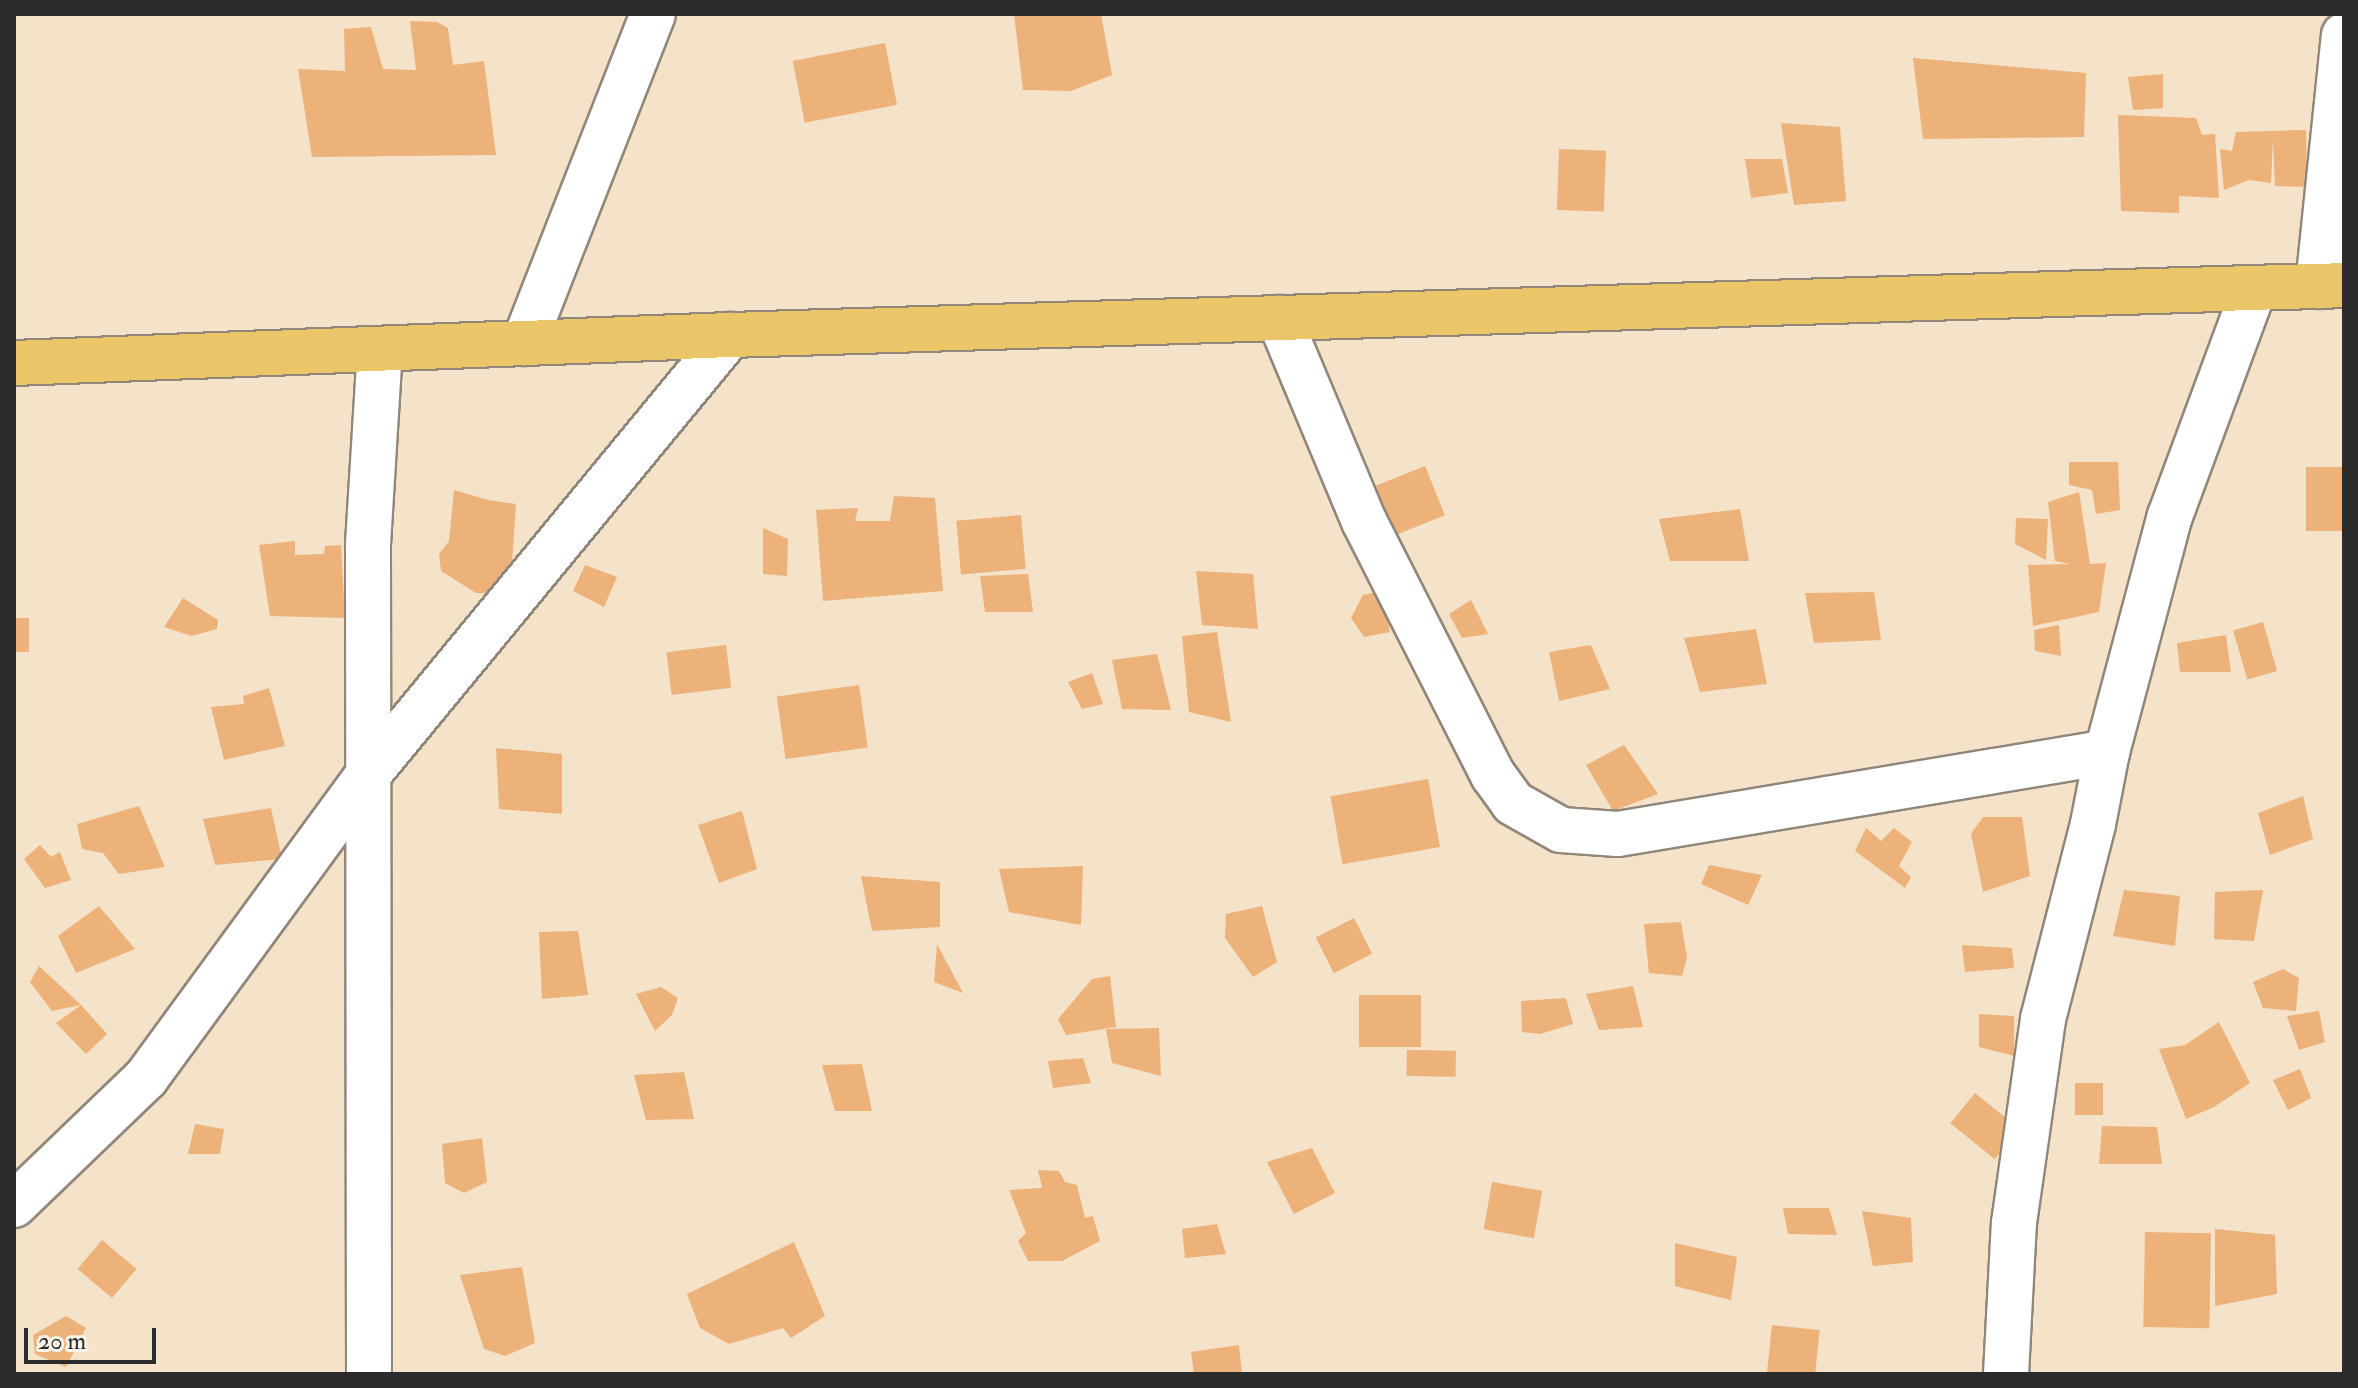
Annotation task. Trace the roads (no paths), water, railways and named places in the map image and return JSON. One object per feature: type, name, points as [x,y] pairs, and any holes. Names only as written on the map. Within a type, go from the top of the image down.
[{"type":"main road","points":[[14,363],[730,335],[2331,285]]},
{"type":"street","points":[[524,343],[653,14]]},
{"type":"street","points":[[2331,285],[2344,35]]},
{"type":"street","points":[[2006,1374],[2014,1223],[2043,1019],[2093,824],[2107,752],[2170,516],[2254,289]]},
{"type":"street","points":[[1279,318],[1364,521],[1493,775],[1513,803],[1561,830],[1618,834],[2107,752]]},
{"type":"street","points":[[14,1205],[146,1078],[371,771],[730,335]]},
{"type":"street","points":[[369,1374],[371,771],[368,544],[380,349]]}]
